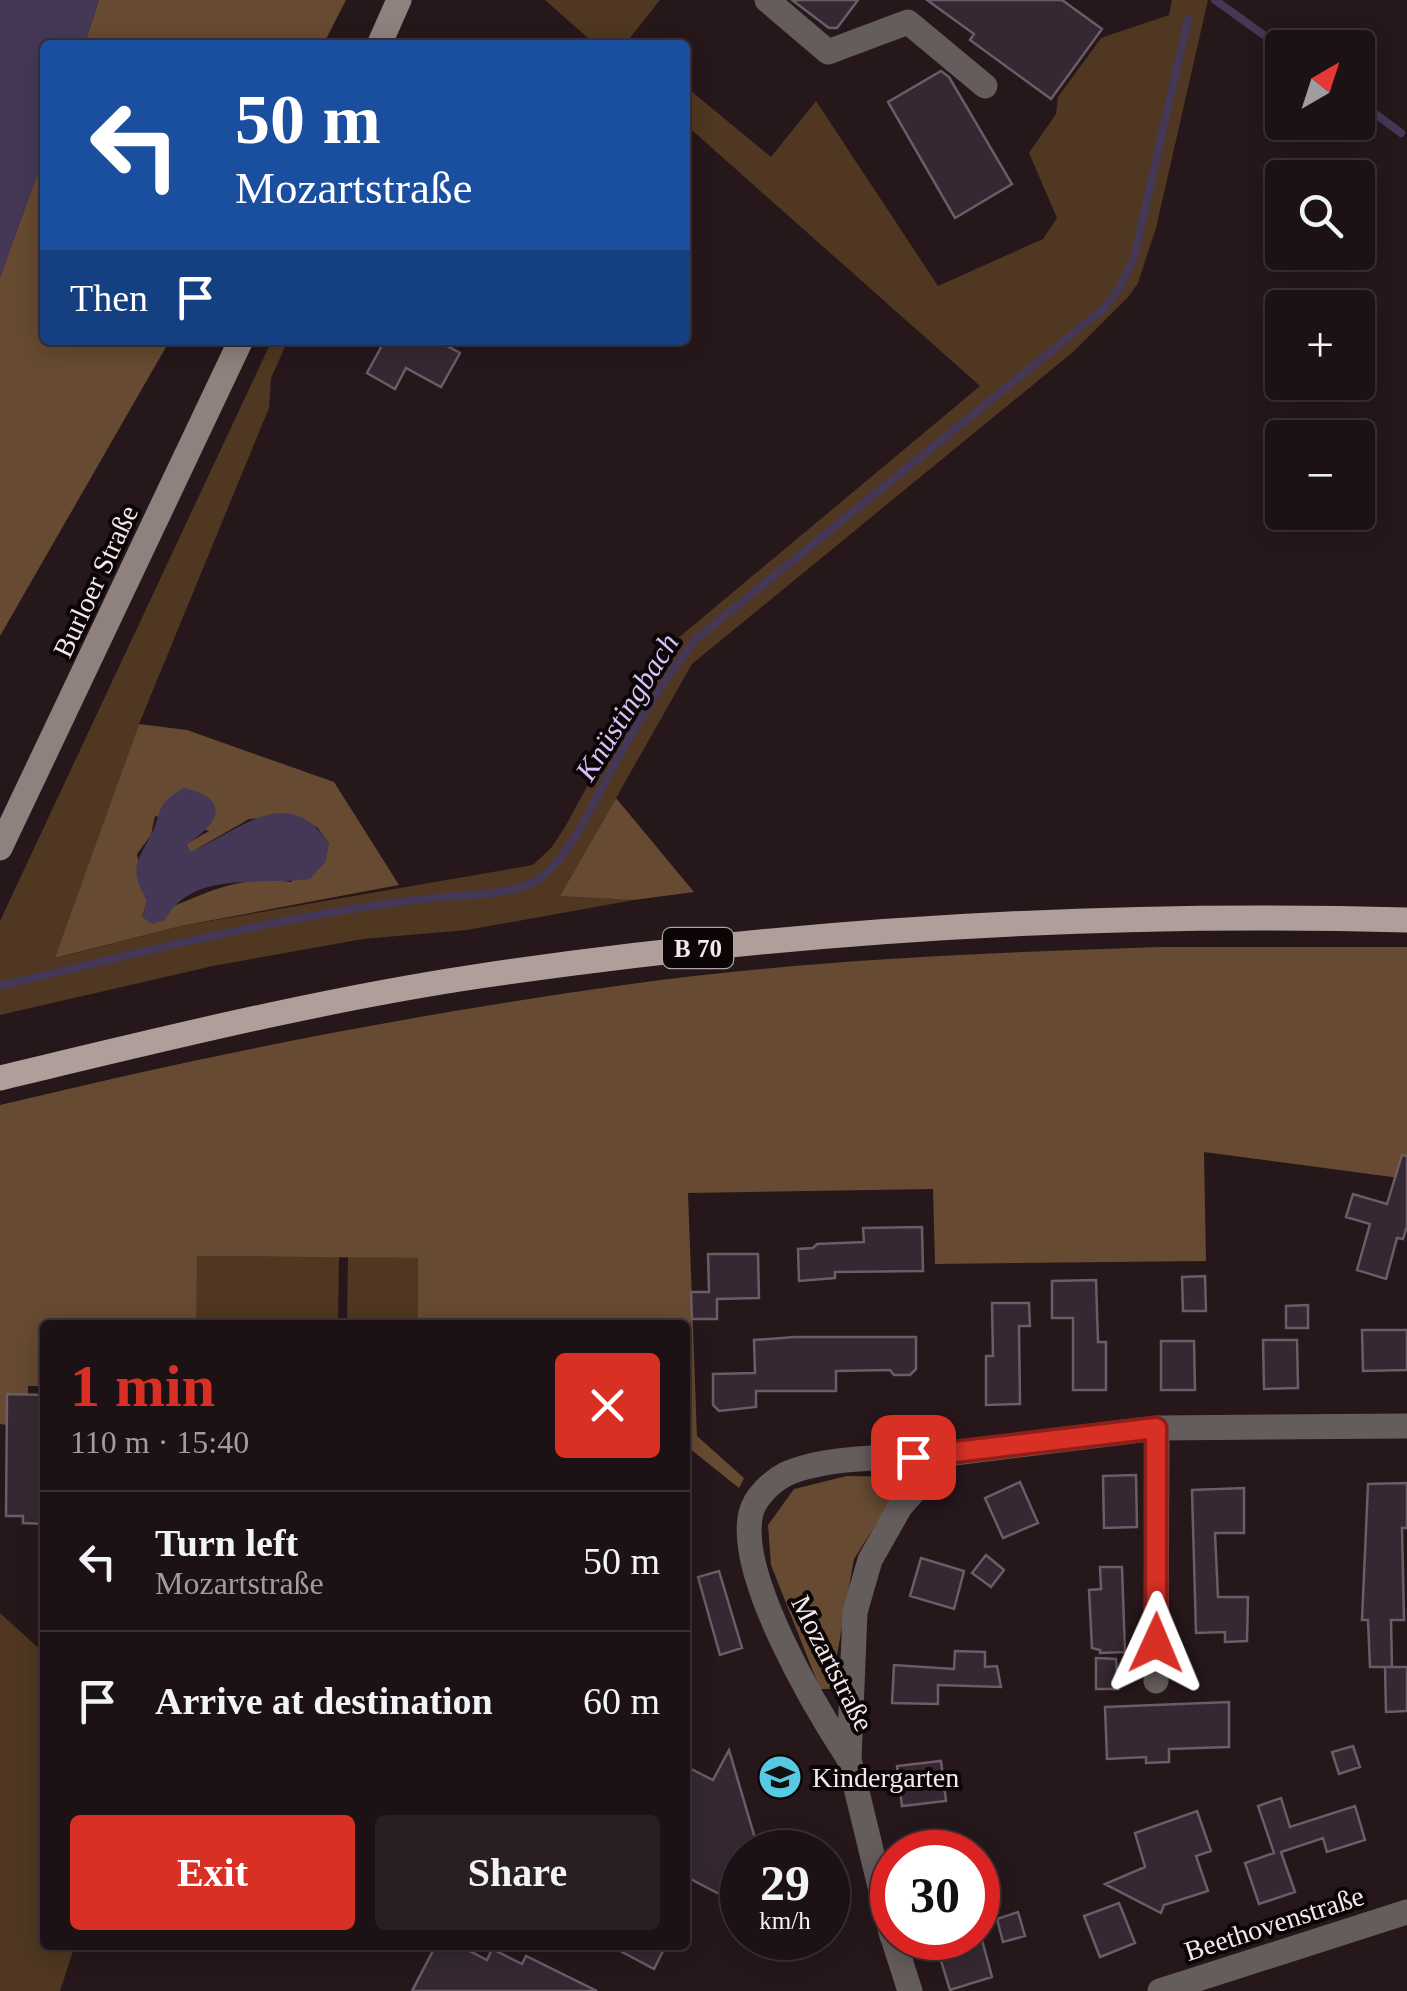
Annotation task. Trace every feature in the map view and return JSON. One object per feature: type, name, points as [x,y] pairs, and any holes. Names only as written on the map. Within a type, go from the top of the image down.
[{"type":"main road","points":[[381,40],[399,0]]},
{"type":"main road","name":"Burloer Straße","points":[[0,848],[239,345]]},
{"type":"main road","name":"B 70","points":[[0,1078],[192,1032],[476,976],[747,941],[996,923],[1407,920]]},
{"type":"street","points":[[766,0],[828,52],[908,22],[985,86]]},
{"type":"street","name":"Mozartstraße","points":[[848,1758],[814,1706],[782,1639],[752,1549],[752,1507],[770,1484],[802,1469],[1156,1428],[1407,1426]]},
{"type":"street","points":[[1156,1428],[1156,1682]]},
{"type":"street","name":"Mozartstraße","points":[[870,1846],[848,1758],[855,1612],[870,1560],[900,1507],[946,1454]]},
{"type":"street","name":"Beethovenstraße","points":[[1160,1991],[1407,1912]]},
{"type":"street","name":"Mozartstraße","points":[[900,1960],[910,1991]]},
{"type":"shaded area","points":[[0,0],[99,0],[86,40],[40,40],[40,167],[0,277]]},
{"type":"shaded area","points":[[99,0],[346,0],[326,40],[86,40]]},
{"type":"shaded area","points":[[545,0],[660,0],[630,40],[590,40]]},
{"type":"shaded area","points":[[1172,0],[1208,0],[1156,228],[1138,283],[1073,352],[692,664],[561,895],[634,900],[467,930],[363,939],[213,966],[0,1015],[0,921],[270,345],[286,345],[271,378],[269,408],[139,724],[56,958],[181,926],[533,865],[565,827],[639,691],[671,644],[980,386],[690,128],[690,90],[771,157],[816,101],[938,286],[1043,239],[1057,218],[1029,153],[1056,114],[1058,97],[1101,38],[1169,15]]},
{"type":"shaded area","points":[[40,167],[40,345],[167,345],[0,636],[0,277]]},
{"type":"shaded area","points":[[139,724],[187,730],[334,782],[399,885],[181,926],[55,958]],"holes":[[[295,815],[318,828],[329,844],[291,882],[230,885],[142,917],[147,901],[137,854],[151,835],[155,816],[209,831],[186,844],[190,853],[249,819]]]},
{"type":"shaded area","points":[[184,788],[209,798],[216,812],[207,828],[187,844],[190,852],[262,816],[280,813],[297,815],[313,825],[329,844],[326,861],[310,879],[210,886],[192,893],[165,920],[152,924],[142,917],[147,901],[136,868],[163,804]]},
{"type":"shaded area","points":[[616,798],[694,892],[634,900],[560,896]]},
{"type":"shaded area","points":[[1160,947],[1407,947],[1407,1179],[1204,1152],[1206,1261],[935,1264],[933,1189],[688,1193],[697,1436],[744,1478],[739,1488],[690,1449],[690,1320],[418,1320],[418,1258],[197,1256],[196,1320],[40,1320],[40,1386],[28,1386],[28,1395],[8,1394],[7,1425],[0,1424],[0,1105],[310,1037],[467,1009],[691,976],[959,955]]},
{"type":"shaded area","points":[[196,1256],[339,1257],[338,1320],[196,1320]]},
{"type":"shaded area","points":[[348,1257],[419,1258],[418,1320],[347,1320]]},
{"type":"shaded area","points":[[847,1476],[906,1477],[854,1559],[831,1689],[820,1689],[771,1565],[768,1525],[794,1489]]},
{"type":"shaded area","points":[[0,1613],[40,1649],[40,1950],[73,1950],[60,1991],[0,1991]]},
{"type":"building","points":[[792,0],[858,0],[837,28],[829,28]]},
{"type":"building","points":[[927,0],[1062,0],[1102,29],[1051,99],[970,40],[974,34]]},
{"type":"building","points":[[941,71],[949,77],[1012,184],[955,218],[888,102]]},
{"type":"building","points":[[382,345],[445,345],[460,353],[441,387],[406,368],[395,389],[367,373]]},
{"type":"building","points":[[1402,1155],[1407,1156],[1407,1226],[1403,1239],[1397,1238],[1386,1279],[1357,1270],[1370,1224],[1346,1217],[1353,1194],[1387,1204]]},
{"type":"building","points":[[922,1227],[923,1271],[835,1272],[835,1278],[799,1281],[798,1249],[864,1242],[863,1228]]},
{"type":"building","points":[[708,1254],[758,1254],[759,1298],[717,1299],[717,1319],[692,1319],[691,1292],[709,1292]]},
{"type":"building","points":[[1205,1276],[1206,1311],[1183,1311],[1182,1277]]},
{"type":"building","points":[[1096,1280],[1098,1342],[1106,1342],[1106,1390],[1073,1390],[1073,1318],[1052,1318],[1052,1281]]},
{"type":"building","points":[[992,1303],[1029,1303],[1030,1326],[1019,1326],[1020,1404],[986,1405],[986,1356],[993,1356]]},
{"type":"building","points":[[1308,1305],[1308,1328],[1286,1328],[1286,1306]]},
{"type":"building","points":[[1362,1330],[1407,1330],[1407,1370],[1363,1371]]},
{"type":"building","points":[[916,1337],[916,1369],[910,1375],[894,1375],[890,1370],[836,1371],[836,1391],[756,1391],[756,1407],[719,1411],[713,1405],[713,1374],[755,1373],[754,1340]]},
{"type":"building","points":[[1263,1340],[1297,1340],[1298,1388],[1264,1389]]},
{"type":"building","points":[[1161,1341],[1194,1341],[1195,1390],[1161,1390]]},
{"type":"building","points":[[7,1394],[40,1395],[40,1524],[23,1523],[23,1516],[6,1516]]},
{"type":"building","points":[[1136,1475],[1137,1527],[1104,1528],[1103,1476]]},
{"type":"building","points":[[1020,1482],[1038,1523],[1003,1538],[985,1498]]},
{"type":"building","points":[[1407,1483],[1407,1528],[1402,1528],[1404,1620],[1391,1620],[1392,1667],[1407,1667],[1407,1711],[1386,1712],[1385,1667],[1370,1667],[1368,1620],[1362,1620],[1368,1484]]},
{"type":"building","points":[[1244,1488],[1244,1533],[1215,1533],[1218,1597],[1248,1597],[1247,1641],[1225,1642],[1225,1632],[1196,1633],[1192,1490]]},
{"type":"building","points":[[986,1555],[1004,1570],[991,1587],[972,1573]]},
{"type":"building","points":[[921,1558],[964,1571],[954,1609],[910,1596]]},
{"type":"building","points":[[1100,1567],[1122,1567],[1125,1652],[1100,1653],[1092,1648],[1089,1590],[1101,1589]]},
{"type":"building","points":[[719,1571],[742,1648],[720,1655],[698,1577]]},
{"type":"building","points":[[955,1651],[985,1652],[985,1667],[997,1666],[1001,1687],[938,1685],[938,1704],[892,1703],[894,1665],[954,1669]]},
{"type":"building","points":[[1096,1658],[1116,1659],[1118,1689],[1096,1689]]},
{"type":"building","points":[[1229,1702],[1229,1747],[1169,1749],[1169,1762],[1146,1763],[1146,1757],[1107,1759],[1105,1707]]},
{"type":"building","points":[[1353,1746],[1360,1767],[1339,1774],[1332,1752]]},
{"type":"building","points":[[729,1750],[753,1830],[720,1830],[720,1894],[690,1879],[690,1768],[713,1780]]},
{"type":"building","points":[[941,1761],[946,1801],[902,1806],[897,1766]]},
{"type":"building","points":[[1281,1798],[1290,1827],[1355,1806],[1365,1840],[1327,1852],[1323,1838],[1281,1852],[1295,1892],[1259,1904],[1245,1863],[1274,1853],[1258,1806]]},
{"type":"building","points":[[1197,1811],[1211,1851],[1196,1856],[1208,1891],[1164,1905],[1161,1913],[1105,1884],[1145,1867],[1135,1833]]},
{"type":"building","points":[[1119,1903],[1135,1943],[1100,1957],[1084,1916]]},
{"type":"building","points":[[1018,1912],[1025,1936],[1003,1942],[1000,1918]]},
{"type":"building","points":[[433,1950],[468,1950],[487,1960],[494,1950],[522,1964],[526,1956],[597,1991],[412,1991]]},
{"type":"building","points":[[618,1950],[664,1950],[654,1969]]},
{"type":"building","points":[[941,1960],[987,1960],[992,1977],[950,1990]]},
{"type":"waterway","points":[[1215,0],[1265,36]]},
{"type":"waterway","name":"Knüstingbach","points":[[0,986],[270,924],[378,905],[506,891],[544,875],[573,840],[639,721],[696,639],[1103,309],[1120,287],[1134,257],[1188,19]]},
{"type":"waterway","points":[[1375,114],[1401,133]]},
{"type":"place","name":"Kindergarten","points":[[780,1777]]},
{"type":"route","points":[[913,1457],[1156,1428],[1156,1643]]}]
